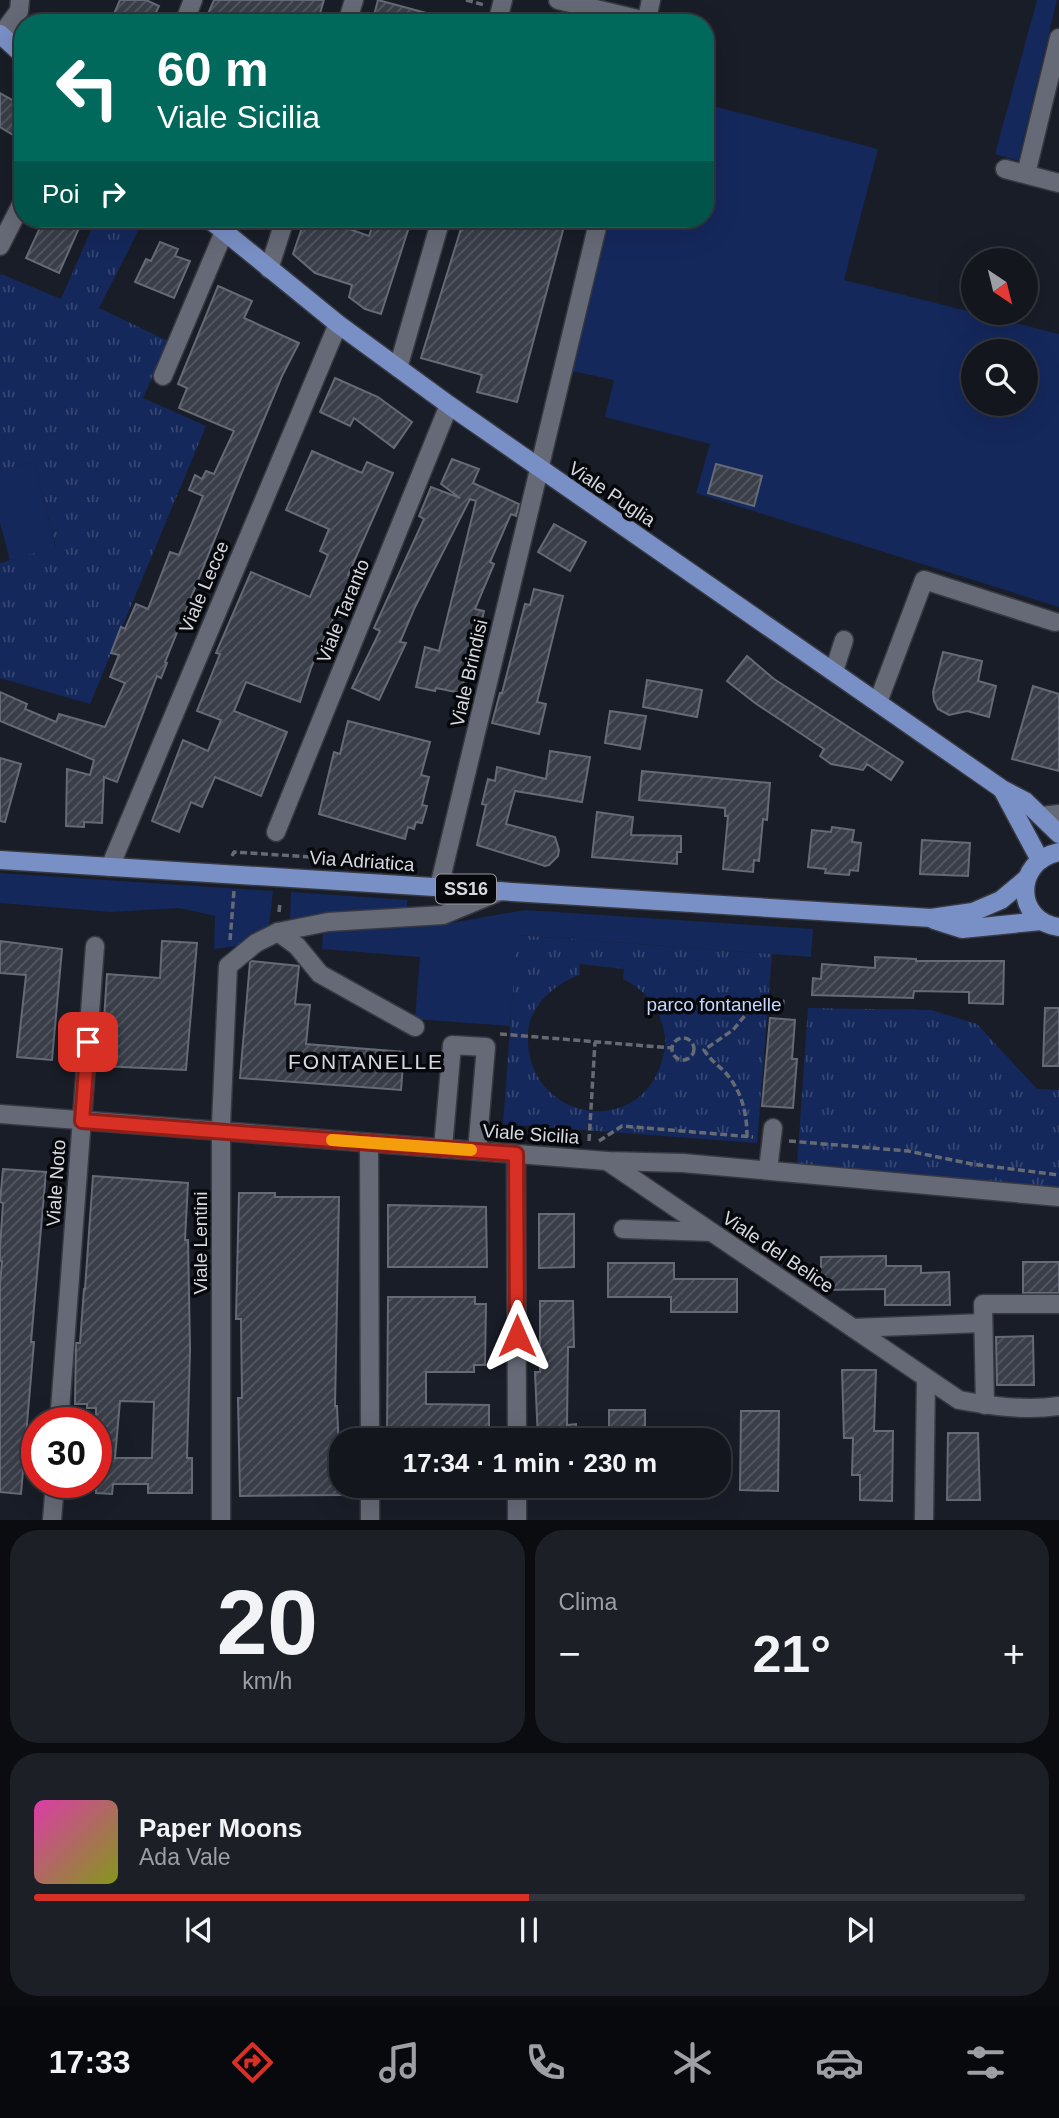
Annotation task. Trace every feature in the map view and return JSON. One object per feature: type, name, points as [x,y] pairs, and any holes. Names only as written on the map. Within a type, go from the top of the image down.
[{"type":"main road","points":[[0,35],[14,47]]},
{"type":"main road","name":"Viale Puglia","points":[[219,228],[338,324],[540,470],[1002,789],[1050,815],[1059,834]]},
{"type":"main road","name":"Viale Puglia","points":[[1002,789],[1040,860]]},
{"type":"main road","points":[[1040,860],[1059,852]]},
{"type":"main road","name":"Via Adriatica","points":[[0,860],[931,918],[973,912],[1001,900],[1026,879]]},
{"type":"main road","name":"SS16","points":[[1026,879],[1031,868],[1040,860]]},
{"type":"main road","points":[[1026,879],[1027,902],[1032,913],[1041,922]]},
{"type":"main road","name":"Via Adriatica","points":[[931,918],[962,929],[1041,922]]},
{"type":"main road","name":"SS16","points":[[1041,922],[1059,928]]},
{"type":"street","points":[[558,0],[614,14]]},
{"type":"street","points":[[0,35],[14,17]]},
{"type":"street","points":[[1026,174],[1059,38]]},
{"type":"street","points":[[1005,169],[1059,183]]},
{"type":"street","points":[[0,246],[14,219]]},
{"type":"street","points":[[269,269],[282,228]]},
{"type":"street","points":[[398,368],[438,228]]},
{"type":"street","name":"Viale Brindisi","points":[[439,887],[597,228]]},
{"type":"street","points":[[163,376],[224,232]]},
{"type":"street","name":"Viale Lecce","points":[[110,867],[338,324]]},
{"type":"street","name":"Viale Taranto","points":[[276,832],[449,405]]},
{"type":"street","points":[[878,702],[925,580],[1055,622]]},
{"type":"street","points":[[834,671],[844,640]]},
{"type":"street","points":[[228,966],[256,943],[278,932],[328,922],[443,915],[501,891]]},
{"type":"street","points":[[278,932],[297,946],[320,974],[415,1027]]},
{"type":"street","name":"Viale Noto","points":[[60,1407],[95,946]]},
{"type":"street","name":"Viale Lentini","points":[[221,1520],[221,1131],[228,966]]},
{"type":"street","points":[[443,1148],[452,1045],[486,1047],[477,1151]]},
{"type":"street","name":"Viale Sicilia","points":[[0,1114],[607,1161],[683,1163],[1059,1197]]},
{"type":"street","points":[[768,1170],[773,1133]]},
{"type":"street","points":[[369,1143],[370,1428]]},
{"type":"street","points":[[516,1154],[517,1428]]},
{"type":"street","name":"Viale del Belice","points":[[607,1161],[958,1401],[1043,1408],[1059,1406]]},
{"type":"street","points":[[623,1229],[711,1232]]},
{"type":"street","points":[[985,1405],[983,1304],[1059,1304]]},
{"type":"street","points":[[853,1328],[983,1323]]},
{"type":"street","points":[[924,1520],[926,1378]]},
{"type":"street","points":[[52,1520],[54,1498]]},
{"type":"street","points":[[370,1498],[370,1520]]},
{"type":"street","points":[[517,1498],[517,1520]]},
{"type":"path","points":[[234,852],[327,858]]},
{"type":"path","points":[[228,966],[236,874]]},
{"type":"path","points":[[694,1050],[704,1050],[733,1030],[756,1002],[783,1001],[782,1008]]},
{"type":"path","points":[[528,1036],[672,1048]]},
{"type":"path","points":[[684,1038],[692,1042],[694,1050],[691,1057],[682,1060],[675,1056],[672,1048],[676,1041],[684,1038]]},
{"type":"path","points":[[595,1042],[589,1149],[622,1126],[747,1137],[773,1133],[1059,1175]]},
{"type":"path","points":[[704,1050],[728,1075],[743,1103],[747,1137]]},
{"type":"green space","points":[[1037,0],[1057,0],[1018,161],[995,154]]},
{"type":"green space","points":[[714,106],[878,149],[844,280],[961,309],[961,326],[1027,326],[1059,334],[1059,607],[696,493],[710,444],[605,417],[614,380],[572,371],[608,228],[714,228]]},
{"type":"green space","points":[[92,228],[139,228],[99,308],[168,341],[143,398],[206,426],[90,704],[0,678],[0,563],[56,547],[34,462],[0,470],[0,276],[1,274],[61,299]]},
{"type":"green space","points":[[34,462],[56,548],[10,560],[0,523],[0,470]]},
{"type":"green space","points":[[0,873],[273,891],[269,927],[238,946],[214,949],[215,916],[179,908],[111,912],[0,903]]},
{"type":"green space","points":[[291,892],[407,900],[407,909],[320,913],[290,919]]},
{"type":"green space","points":[[525,910],[813,929],[811,957],[518,935],[510,1026],[415,1019],[420,957],[322,949],[323,931],[439,925]]},
{"type":"green space","name":"parco fontanelle","points":[[517,935],[772,954],[757,1143],[503,1124]],"holes":[[[580,964],[624,969],[623,979],[643,993],[660,1019],[665,1038],[663,1058],[645,1091],[626,1105],[604,1111],[581,1109],[560,1100],[542,1084],[531,1061],[528,1032],[530,1022],[545,997],[561,984],[579,975]]]},
{"type":"green space","points":[[808,1008],[931,1010],[977,1024],[1037,1089],[1059,1090],[1059,1191],[797,1165]]},
{"type":"building","points":[[120,0],[146,0],[159,6],[155,14],[114,14]]},
{"type":"building","points":[[214,0],[324,0],[320,14],[208,14]]},
{"type":"building","points":[[378,0],[430,14],[374,14]]},
{"type":"building","points":[[0,93],[14,101],[14,133],[0,127]]},
{"type":"building","points":[[40,228],[79,228],[59,273],[26,258]]},
{"type":"building","points":[[302,228],[346,228],[369,236],[372,228],[409,228],[381,314],[365,309],[349,297],[352,285],[315,273],[293,254]]},
{"type":"building","points":[[461,228],[564,228],[517,402],[477,392],[482,375],[421,358]]},
{"type":"building","points":[[160,242],[178,249],[175,256],[190,261],[174,298],[135,282],[146,259],[151,261]]},
{"type":"building","points":[[218,286],[252,301],[244,318],[299,343],[282,376],[237,484],[165,662],[167,663],[161,678],[157,676],[117,782],[104,777],[102,823],[84,822],[84,827],[66,826],[67,769],[90,775],[94,760],[0,721],[0,692],[27,704],[25,709],[56,722],[59,714],[105,727],[125,683],[110,677],[119,655],[111,653],[121,627],[125,629],[136,604],[148,609],[170,552],[179,555],[203,496],[189,490],[195,475],[202,479],[206,471],[214,474],[234,431],[179,408],[187,388],[178,384]]},
{"type":"building","points":[[335,378],[378,397],[412,422],[394,448],[354,418],[350,426],[320,412]]},
{"type":"building","points":[[312,451],[362,473],[367,462],[393,473],[348,575],[357,579],[340,617],[335,614],[311,668],[300,702],[246,682],[234,711],[287,732],[261,796],[215,777],[202,807],[191,802],[179,832],[152,821],[183,740],[208,751],[221,720],[197,711],[220,654],[216,653],[251,572],[310,597],[328,555],[320,551],[329,529],[286,510]]},
{"type":"building","points":[[452,459],[479,469],[473,483],[519,504],[516,516],[511,514],[490,562],[494,564],[475,609],[484,611],[475,647],[472,646],[461,693],[416,687],[425,647],[439,651],[476,501],[470,499],[414,609],[400,642],[406,643],[379,700],[352,688],[380,631],[374,628],[424,519],[419,516],[431,487],[460,498],[441,484]]},
{"type":"building","points":[[716,464],[762,476],[754,506],[708,493]]},
{"type":"building","points":[[554,524],[586,542],[570,571],[538,552]]},
{"type":"building","points":[[534,589],[563,596],[537,702],[546,704],[539,734],[492,723],[525,604],[530,605]]},
{"type":"building","points":[[943,652],[982,661],[978,681],[996,686],[989,717],[967,711],[949,715],[938,709],[933,692]]},
{"type":"building","points":[[747,656],[774,679],[903,762],[891,780],[867,764],[863,770],[831,764],[820,756],[824,749],[727,681]]},
{"type":"building","points":[[647,680],[702,690],[697,717],[643,707]]},
{"type":"building","points":[[1033,686],[1059,694],[1059,771],[1012,759]]},
{"type":"building","points":[[610,711],[646,716],[640,749],[605,743]]},
{"type":"building","points":[[348,721],[430,742],[421,775],[429,777],[422,805],[427,806],[422,823],[416,822],[414,829],[408,827],[405,839],[319,814],[334,752],[340,754]]},
{"type":"building","points":[[550,751],[590,757],[582,802],[515,791],[506,824],[555,837],[558,856],[545,866],[477,845],[486,805],[482,804],[488,779],[495,781],[497,767],[546,779]]},
{"type":"building","points":[[0,758],[21,764],[5,822],[0,821]]},
{"type":"building","points":[[642,771],[770,783],[767,820],[763,819],[759,861],[754,860],[753,872],[723,869],[728,816],[725,816],[725,808],[639,800]]},
{"type":"building","points":[[597,812],[633,817],[631,835],[681,836],[681,852],[677,852],[677,864],[592,857]]},
{"type":"building","points":[[832,827],[854,830],[852,842],[861,843],[858,871],[850,870],[849,875],[825,873],[826,869],[808,867],[812,830],[831,832]]},
{"type":"building","points":[[922,840],[970,843],[968,876],[920,874]]},
{"type":"building","points":[[0,941],[62,949],[52,1060],[17,1057],[26,975],[0,973]]},
{"type":"building","points":[[162,941],[197,943],[186,1070],[101,1066],[107,974],[160,978]]},
{"type":"building","points":[[875,957],[916,961],[1004,961],[1003,1004],[969,1003],[969,992],[914,991],[913,998],[812,995],[813,978],[821,979],[822,964],[875,968]]},
{"type":"building","points":[[252,961],[299,966],[295,1004],[310,1005],[306,1044],[404,1052],[401,1090],[240,1078]]},
{"type":"building","points":[[1045,1008],[1059,1008],[1059,1066],[1043,1066]]},
{"type":"building","points":[[770,1018],[795,1020],[792,1059],[797,1059],[793,1108],[762,1106]]},
{"type":"building","points":[[3,1169],[46,1172],[31,1342],[34,1342],[28,1407],[21,1407],[21,1494],[0,1492],[0,1248],[3,1203],[0,1202]]},
{"type":"building","points":[[93,1176],[188,1183],[185,1240],[188,1240],[190,1349],[187,1458],[192,1458],[192,1493],[148,1493],[148,1484],[113,1484],[112,1494],[112,1407],[75,1404],[76,1343],[80,1343]],"holes":[[[120,1401],[154,1402],[152,1458],[115,1458]]]},
{"type":"building","points":[[239,1193],[275,1193],[275,1197],[339,1197],[335,1406],[338,1428],[329,1428],[329,1495],[240,1496],[238,1398],[242,1398],[241,1319],[236,1319]]},
{"type":"building","points":[[388,1205],[486,1207],[487,1267],[388,1267]]},
{"type":"building","points":[[539,1214],[574,1214],[574,1267],[539,1268]]},
{"type":"building","points":[[886,1256],[886,1266],[921,1266],[921,1273],[949,1272],[950,1305],[885,1305],[885,1289],[821,1290],[821,1257]]},
{"type":"building","points":[[1023,1262],[1059,1262],[1059,1293],[1023,1293]]},
{"type":"building","points":[[608,1263],[674,1263],[674,1279],[737,1279],[737,1312],[671,1312],[671,1297],[608,1297]]},
{"type":"building","points":[[388,1297],[475,1297],[475,1304],[486,1304],[485,1365],[474,1365],[474,1372],[426,1372],[426,1404],[489,1405],[489,1428],[387,1428]]},
{"type":"building","points":[[540,1301],[573,1301],[574,1347],[568,1347],[567,1425],[576,1424],[576,1428],[537,1428],[535,1372],[540,1372]]},
{"type":"building","points":[[1033,1336],[1034,1385],[997,1385],[996,1337]]},
{"type":"building","points":[[842,1370],[876,1370],[874,1431],[893,1431],[892,1501],[860,1500],[860,1475],[852,1475],[853,1438],[844,1438]]},
{"type":"building","points":[[609,1410],[645,1410],[645,1428],[609,1428]]},
{"type":"building","points":[[741,1411],[779,1411],[778,1491],[740,1490]]},
{"type":"building","points":[[948,1433],[978,1433],[980,1500],[947,1500]]},
{"type":"slow traffic","points":[[332,1140],[471,1150]]},
{"type":"district","name":"FONTANELLE","points":[[366,1061]]},
{"type":"route","points":[[88,1042],[82,1121],[516,1154],[517,1336]]}]
